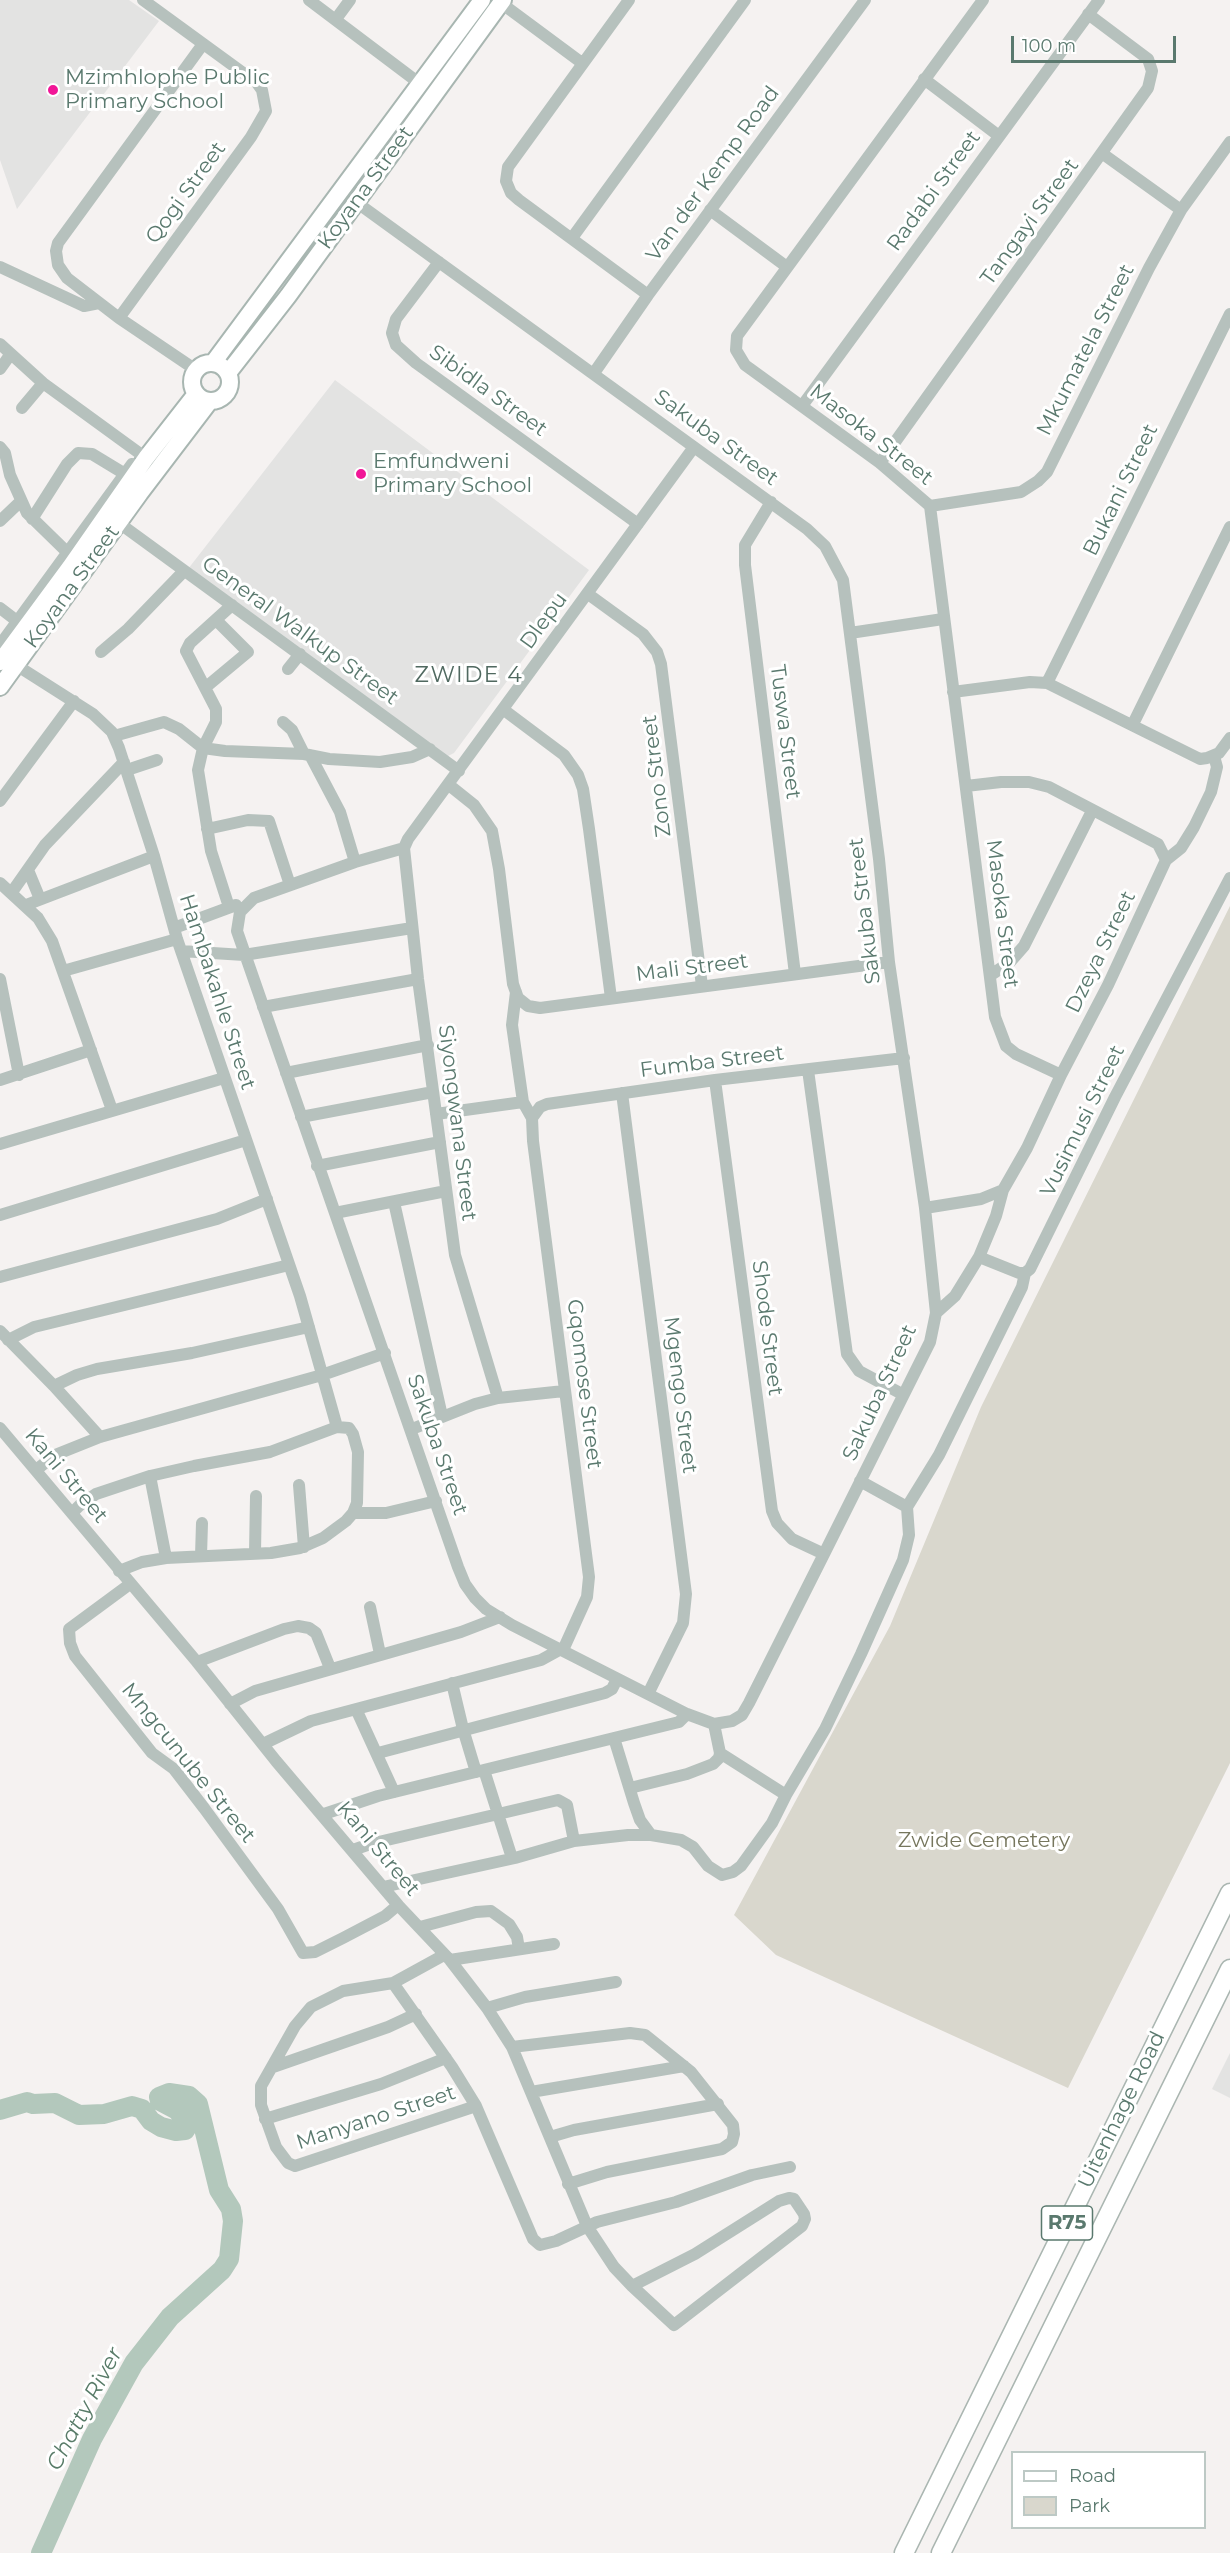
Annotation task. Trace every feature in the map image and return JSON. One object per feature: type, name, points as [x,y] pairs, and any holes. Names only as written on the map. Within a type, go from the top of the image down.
[{"type":"main road","name":"Koyana Street","points":[[213,363],[482,0]]},
{"type":"main road","name":"Koyana Street","points":[[0,687],[8,664],[143,455],[203,397],[222,397],[227,392],[230,379],[228,374],[288,296],[502,1]]},
{"type":"main road","points":[[203,397],[192,382],[196,370],[207,363],[213,363],[219,364],[228,374]]},
{"type":"main road","name":"Koyana Street","points":[[8,664],[119,523],[203,397]]},
{"type":"main road","name":"Uitenhage Road","points":[[904,2553],[1230,1893]]},
{"type":"main road","name":"Uitenhage Road","points":[[941,2553],[1230,1970]]},
{"type":"street","name":"Qogi Street","points":[[119,318],[251,137],[266,111],[265,101],[257,83],[143,0]]},
{"type":"street","points":[[309,0],[419,84]]},
{"type":"street","points":[[336,19],[350,0]]},
{"type":"street","points":[[629,0],[508,167],[505,176],[507,187],[519,200],[648,295]]},
{"type":"street","points":[[572,238],[746,0]]},
{"type":"street","name":"Van der Kemp Road","points":[[594,373],[648,295],[865,0]]},
{"type":"street","name":"Masoka Street","points":[[983,0],[737,336],[736,350],[745,365],[880,463],[930,506],[995,1017],[1006,1046],[1016,1054],[1061,1075]]},
{"type":"street","name":"Radabi Street","points":[[802,406],[1099,0]]},
{"type":"street","points":[[502,1],[582,63]]},
{"type":"street","name":"Tangayi Street","points":[[880,463],[1148,88],[1152,71],[1143,53],[1088,14]]},
{"type":"street","points":[[196,370],[99,303],[62,272],[57,257],[58,243],[203,44]]},
{"type":"street","points":[[924,79],[999,136]]},
{"type":"street","name":"Mkumatela Street","points":[[930,506],[1021,492],[1038,482],[1047,472],[1149,268],[1181,210],[1230,142]]},
{"type":"street","points":[[1103,154],[1181,210]]},
{"type":"street","name":"Sakuba Street","points":[[254,898],[240,912],[238,918],[237,931],[242,949],[465,1584],[475,1598],[500,1617],[617,1679],[687,1714],[714,1724],[732,1721],[742,1715],[930,1342],[936,1313],[925,1209],[889,962],[879,859],[843,580],[831,556],[815,536],[356,202]]},
{"type":"street","points":[[710,210],[787,267]]},
{"type":"street","name":"Sibidla Street","points":[[439,262],[396,319],[392,333],[396,345],[416,363],[638,524]]},
{"type":"street","points":[[0,267],[84,306],[99,303]]},
{"type":"street","name":"Bukani Street","points":[[1047,683],[1230,314]]},
{"type":"street","points":[[0,345],[43,383],[143,455],[125,474],[0,645]]},
{"type":"street","points":[[0,369],[10,355]]},
{"type":"street","points":[[22,408],[43,383]]},
{"type":"street","name":"Dlepu","points":[[404,848],[408,839],[694,447]]},
{"type":"street","points":[[32,519],[68,464],[78,453],[92,454],[125,474]]},
{"type":"street","points":[[2,457],[21,501],[32,519],[68,553]]},
{"type":"street","points":[[0,521],[21,501]]},
{"type":"street","name":"Tuswa Street","points":[[771,502],[745,545],[745,565],[795,974]]},
{"type":"street","name":"General Walkup Street","points":[[119,523],[459,771]]},
{"type":"street","points":[[1133,724],[1230,527]]},
{"type":"street","points":[[101,652],[128,629],[184,571]]},
{"type":"street","name":"Zono Street","points":[[588,594],[643,634],[657,652],[661,663],[702,986]]},
{"type":"street","points":[[229,907],[213,861],[198,770],[203,748],[217,718],[214,702],[187,655],[186,648],[232,605]]},
{"type":"street","points":[[0,608],[17,621]]},
{"type":"street","points":[[850,633],[943,619]]},
{"type":"street","points":[[206,687],[252,656],[216,620]]},
{"type":"street","points":[[288,669],[300,654]]},
{"type":"street","name":"Hambakahle Street","points":[[8,664],[74,701],[100,720],[114,736],[154,856],[175,934],[289,1264],[322,1375],[340,1426]]},
{"type":"street","points":[[953,692],[1030,682],[1047,683],[1200,759],[1217,754],[1230,738]]},
{"type":"street","points":[[0,801],[74,701]]},
{"type":"street","points":[[504,710],[564,755],[578,775],[587,819],[611,998]]},
{"type":"street","points":[[114,736],[164,722],[179,729],[203,748],[241,752],[307,754],[329,759],[381,762],[412,757],[430,749]]},
{"type":"street","points":[[283,722],[292,730],[340,812],[356,862]]},
{"type":"street","name":"Dzeya Street","points":[[979,1257],[996,1216],[1003,1190],[1027,1148],[1061,1075],[1108,985],[1166,860],[1185,841],[1211,792],[1217,767],[1217,754]]},
{"type":"street","points":[[12,892],[54,835],[125,766],[157,760]]},
{"type":"street","points":[[966,786],[1029,782],[1049,787],[1158,844],[1166,860]]},
{"type":"street","points":[[449,785],[474,805],[492,831],[500,869],[514,988],[512,1025],[524,1102],[532,1118]]},
{"type":"street","points":[[991,975],[1010,962],[1024,946],[1092,811]]},
{"type":"street","points":[[207,829],[248,820],[268,822],[273,828],[290,885]]},
{"type":"street","points":[[63,971],[175,934],[229,907],[356,862],[404,848]]},
{"type":"street","name":"Siyongwana Street","points":[[404,848],[418,979],[455,1255],[498,1398]]},
{"type":"street","points":[[26,905],[154,856]]},
{"type":"street","points":[[28,870],[40,899]]},
{"type":"street","name":"Vusimusi Street","points":[[907,1507],[939,1455],[1022,1287],[1025,1273],[1030,1269],[1049,1233],[1115,1097],[1230,878]]},
{"type":"street","points":[[0,883],[26,905],[45,928],[63,971],[112,1110]]},
{"type":"street","points":[[181,951],[242,949],[412,928]]},
{"type":"street","name":"Mali Street","points":[[514,988],[524,1003],[540,1008],[889,962]]},
{"type":"street","points":[[0,979],[19,1075]]},
{"type":"street","points":[[263,1007],[418,979]]},
{"type":"street","points":[[286,1073],[428,1045]]},
{"type":"street","points":[[0,1080],[91,1050]]},
{"type":"street","name":"Fumba Street","points":[[532,1118],[540,1107],[547,1104],[715,1080],[904,1058]]},
{"type":"street","points":[[808,1070],[847,1354],[859,1371],[902,1394]]},
{"type":"street","points":[[0,1144],[224,1078]]},
{"type":"street","name":"Shode Street","points":[[715,1080],[772,1511],[777,1523],[792,1539],[824,1554]]},
{"type":"street","points":[[301,1117],[433,1092]]},
{"type":"street","name":"Mgengo Street","points":[[622,1093],[686,1594],[683,1623],[648,1694]]},
{"type":"street","points":[[436,1114],[524,1102]]},
{"type":"street","name":"Gqomose Street","points":[[532,1118],[533,1142],[589,1577],[587,1597],[562,1649]]},
{"type":"street","points":[[0,1215],[246,1140]]},
{"type":"street","points":[[317,1166],[440,1142]]},
{"type":"street","points":[[925,1209],[981,1198],[1003,1190]]},
{"type":"street","points":[[335,1213],[446,1191]]},
{"type":"street","points":[[0,1277],[217,1219],[267,1199]]},
{"type":"street","points":[[394,1202],[442,1416]]},
{"type":"street","points":[[936,1313],[955,1296],[979,1257],[1019,1273],[1025,1273]]},
{"type":"street","points":[[100,1437],[4,1335],[289,1264]]},
{"type":"street","points":[[54,1386],[76,1375],[97,1369],[192,1353],[309,1327]]},
{"type":"street","points":[[36,1470],[55,1455],[100,1437],[322,1375],[385,1353]]},
{"type":"street","points":[[412,1429],[442,1416],[498,1398],[564,1391]]},
{"type":"street","points":[[72,1513],[96,1494],[150,1476],[270,1452],[340,1426],[349,1428],[353,1434],[358,1452],[357,1503],[353,1513],[336,1529],[304,1546],[255,1553],[166,1558],[142,1562],[119,1571]]},
{"type":"street","name":"Kani Street","points":[[0,1428],[398,1905],[447,1958],[487,2008],[512,2047],[587,2226],[614,2267],[632,2286],[674,2325],[802,2226],[805,2219],[804,2214],[794,2199],[779,2201],[695,2254],[632,2286]]},
{"type":"street","points":[[150,1476],[166,1558]]},
{"type":"street","points":[[383,1887],[512,1858],[574,1841],[651,1835],[681,1840],[693,1847],[708,1866],[722,1875],[733,1872],[764,1836],[825,1729],[903,1560],[909,1535],[907,1507],[860,1481]]},
{"type":"street","points":[[299,1485],[304,1546]]},
{"type":"street","points":[[255,1553],[256,1496]]},
{"type":"street","points":[[353,1513],[386,1513],[436,1501]]},
{"type":"street","points":[[201,1556],[202,1523]]},
{"type":"street","name":"Mngcunube Street","points":[[130,1584],[69,1629],[70,1643],[75,1656],[152,1753],[174,1769],[204,1808],[278,1909],[303,1953],[315,1952],[334,1943],[385,1916],[398,1905]]},
{"type":"street","points":[[370,1607],[380,1654]]},
{"type":"street","points":[[230,1704],[255,1691],[460,1632],[500,1617]]},
{"type":"street","points":[[197,1662],[284,1629],[298,1626],[316,1633],[330,1668]]},
{"type":"street","points":[[263,1744],[311,1721],[541,1660],[562,1649]]},
{"type":"street","points":[[378,1753],[605,1693],[612,1689],[617,1679]]},
{"type":"street","points":[[452,1683],[463,1730],[498,1813],[512,1858]]},
{"type":"street","points":[[356,1709],[394,1792]]},
{"type":"street","points":[[324,1814],[394,1792],[678,1722],[687,1714]]},
{"type":"street","points":[[630,1788],[706,1767],[717,1761],[720,1753],[714,1724]]},
{"type":"street","points":[[614,1738],[640,1820],[651,1835]]},
{"type":"street","points":[[720,1753],[786,1795]]},
{"type":"street","points":[[353,1850],[498,1813],[562,1800],[567,1805],[574,1841]]},
{"type":"street","points":[[420,1927],[476,1912],[491,1911],[509,1924],[517,1937],[519,1949]]},
{"type":"street","name":"Manyano Street","points":[[476,2106],[295,2166],[288,2163],[280,2152],[264,2119],[260,2093],[261,2086],[295,2026],[311,2007],[343,1991],[393,1983],[447,1958],[554,1944]]},
{"type":"street","points":[[487,2008],[525,1997],[616,1982]]},
{"type":"street","points":[[393,1983],[446,2058],[476,2106],[536,2243],[549,2244],[597,2222],[676,2202],[752,2175],[790,2167]]},
{"type":"street","points":[[273,2067],[388,2027],[416,2014]]},
{"type":"street","points":[[512,2047],[638,2033],[653,2041],[684,2066],[718,2104],[733,2125],[735,2134],[732,2142],[722,2149],[607,2172],[568,2184]]},
{"type":"street","points":[[264,2119],[381,2084],[446,2058]]},
{"type":"street","points":[[531,2092],[684,2066]]},
{"type":"street","points":[[550,2137],[574,2130],[718,2104]]},
{"type":"shaded area","name":"Mzimhlophe Public Primary School","points":[[0,0],[129,0],[159,21],[17,209],[0,160]]},
{"type":"shaded area","name":"Emfundweni Primary School","points":[[335,380],[589,570],[454,753],[446,757],[188,569]]},
{"type":"shaded area","points":[[1230,2053],[1230,2098],[1212,2089]]},
{"type":"green space","name":"Zwide Cemetery","points":[[1230,906],[1230,1763],[1068,2088],[776,1955],[734,1915],[890,1626],[981,1407]]},
{"type":"waterway","name":"Chatty River","points":[[0,2110],[27,2102],[55,2103],[79,2115],[104,2114],[132,2106],[142,2109],[151,2121],[161,2127],[176,2131],[185,2130],[188,2125],[177,2110],[160,2101],[159,2097],[169,2093],[189,2096],[198,2104],[219,2190],[231,2209],[233,2221],[229,2259],[222,2270],[170,2317],[134,2363],[92,2439],[41,2553]]},
{"type":"place","name":"Mzimhlophe Public Primary School","points":[[53,90]]},
{"type":"place","name":"Emfundweni Primary School","points":[[361,474]]},
{"type":"district","name":"ZWIDE 4","points":[[469,676]]}]
